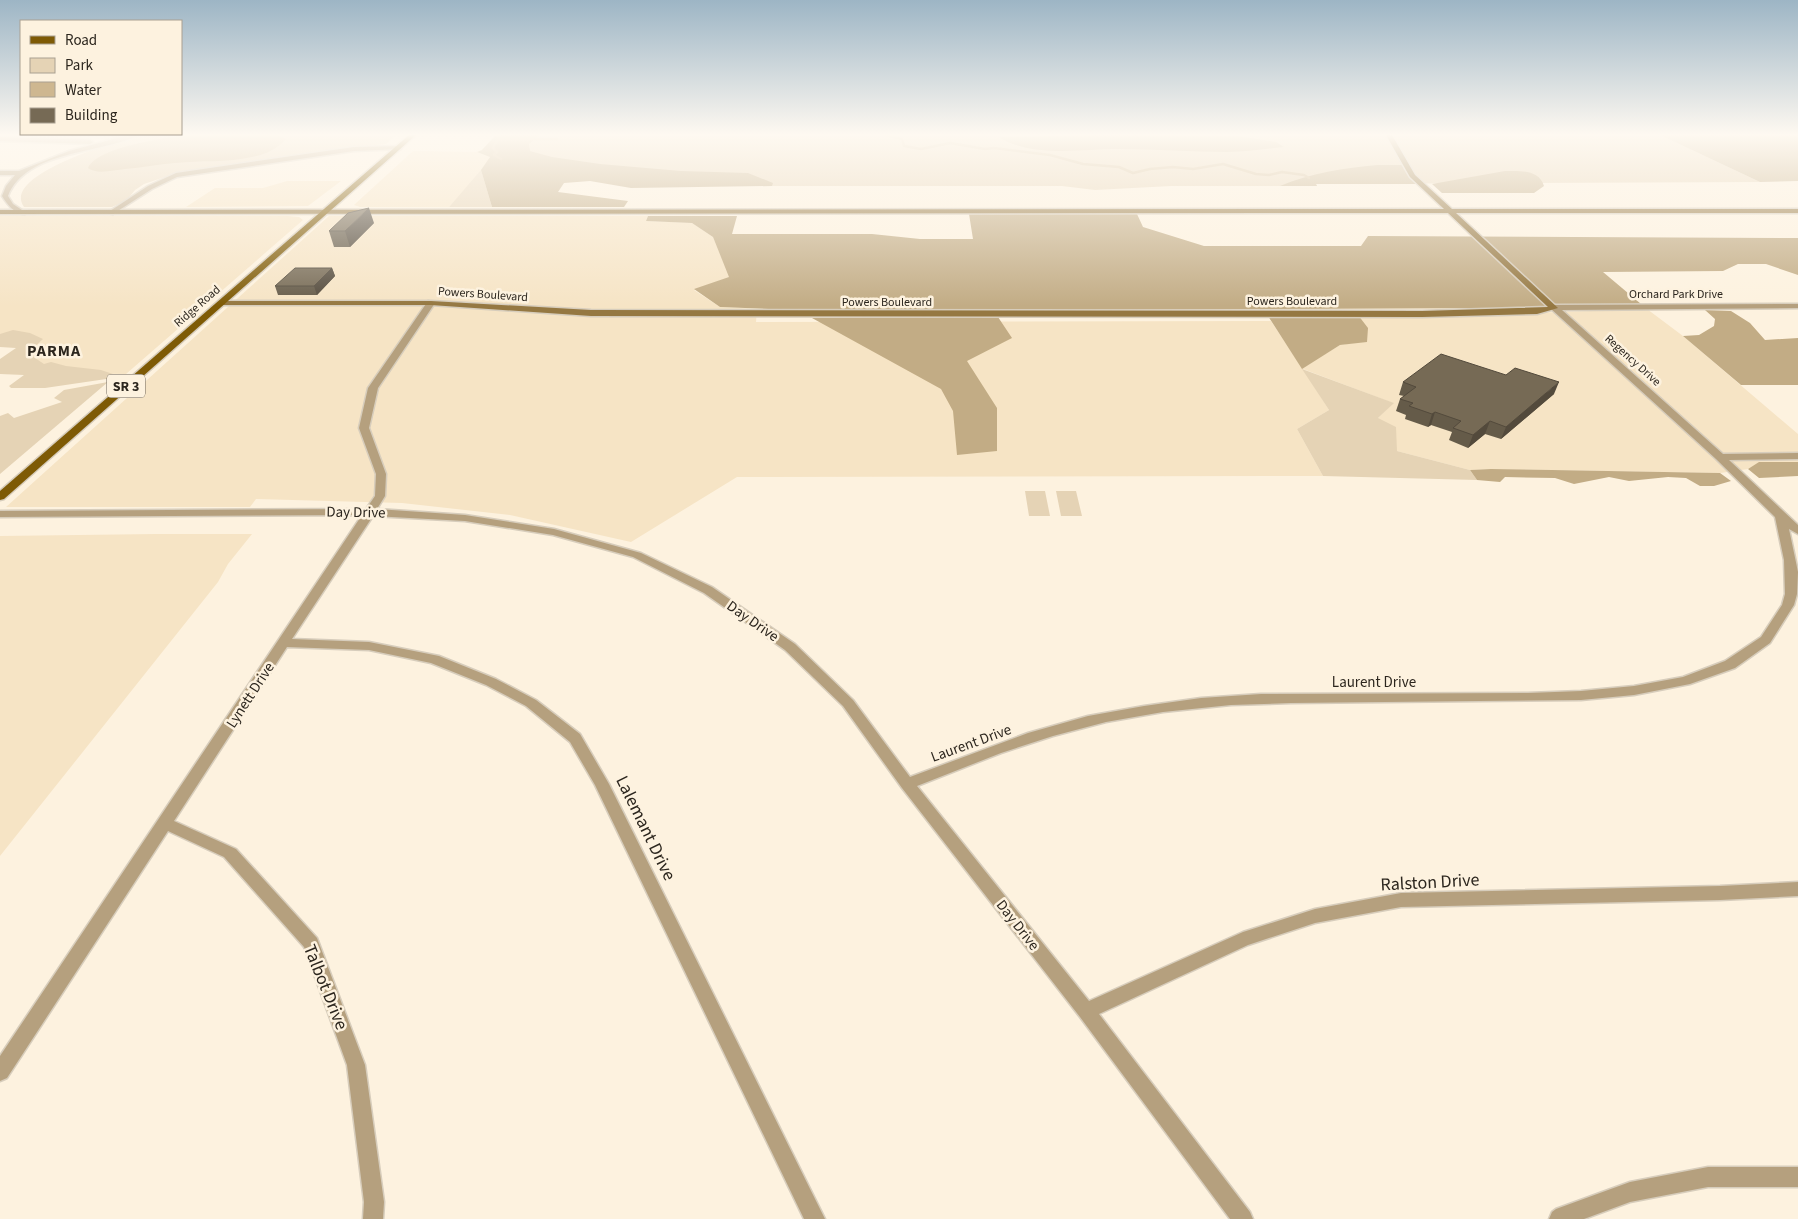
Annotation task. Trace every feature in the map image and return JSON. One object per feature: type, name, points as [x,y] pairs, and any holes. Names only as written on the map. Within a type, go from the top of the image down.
[{"type":"main road","name":"Ridge Road","points":[[0,497],[348,192]]},
{"type":"main road","name":"Regency Drive","points":[[1428,192],[1554,308]]},
{"type":"main road","points":[[0,212],[1798,212]]},
{"type":"main road","name":"Powers Boulevard","points":[[221,303],[431,303],[591,313],[1423,314],[1537,311],[1554,308]]},
{"type":"street","points":[[7,192],[6,196],[11,205],[24,212]]},
{"type":"street","points":[[111,213],[142,192]]},
{"type":"street","name":"Lynett Drive","points":[[0,1072],[380,496],[381,474],[364,428],[373,388],[431,303]]},
{"type":"street","name":"Orchard Park Drive","points":[[1554,308],[1798,306]]},
{"type":"street","name":"Regency Drive","points":[[1554,308],[1720,457],[1780,516],[1798,531]]},
{"type":"street","points":[[1720,457],[1798,456]]},
{"type":"street","name":"Day Drive","points":[[0,514],[370,512],[465,518],[554,532],[637,556],[708,590],[790,647],[848,703],[907,784],[1086,1011],[1243,1219]]},
{"type":"street","name":"Laurent Drive","points":[[907,784],[1050,731],[1125,714],[1202,703],[1276,699],[1595,695],[1643,690],[1697,678],[1737,660],[1768,636],[1781,620],[1788,605],[1795,572],[1780,516]]},
{"type":"street","name":"Lalemant Drive","points":[[284,643],[369,646],[434,660],[491,682],[531,703],[574,738],[602,784],[815,1219]]},
{"type":"street","name":"Talbot Drive","points":[[165,823],[230,853],[311,943],[356,1064],[374,1202],[373,1219]]},
{"type":"street","name":"Ralston Drive","points":[[1086,1011],[1243,939],[1315,916],[1401,900],[1720,893],[1798,889]]},
{"type":"street","points":[[1559,1219],[1630,1192],[1708,1177],[1798,1177]]},
{"type":"shaded area","points":[[209,192],[327,192],[308,206],[186,207]]},
{"type":"shaded area","points":[[368,192],[463,192],[449,207],[360,207],[354,205]]},
{"type":"shaded area","points":[[488,192],[558,192],[628,201],[624,207],[492,207]]},
{"type":"shaded area","points":[[1441,192],[1536,192],[1534,193]]},
{"type":"shaded area","points":[[969,214],[1137,214],[1143,227],[1204,246],[1361,246],[1368,236],[1798,238],[1798,275],[1766,264],[1738,264],[1723,271],[1603,272],[1641,304],[1593,304],[1526,308],[822,311],[720,307],[694,289],[729,277],[713,237],[692,223],[646,221],[648,216],[737,216],[732,234],[872,234],[920,239],[973,239]]},
{"type":"shaded area","points":[[0,216],[288,216],[299,217],[303,220],[126,374],[49,373],[25,365],[16,334],[0,334]]},
{"type":"shaded area","points":[[329,216],[648,216],[646,221],[692,223],[713,237],[730,277],[694,290],[720,307],[757,309],[756,322],[1271,321],[1302,368],[1340,345],[1366,341],[1358,315],[1440,316],[1647,309],[1683,336],[1798,434],[1798,462],[1760,462],[1748,469],[1720,473],[1470,470],[1397,451],[1378,418],[1393,403],[1303,369],[1329,410],[1297,429],[1323,476],[737,477],[631,542],[510,515],[402,503],[256,499],[250,507],[6,507]]},
{"type":"shaded area","points":[[1705,310],[1731,311],[1750,323],[1765,340],[1798,338],[1798,385],[1741,385],[1683,336],[1699,335],[1714,326],[1715,319]]},
{"type":"shaded area","points":[[1358,315],[1368,328],[1367,342],[1340,345],[1302,369],[1268,316]]},
{"type":"shaded area","points":[[998,317],[1012,338],[967,361],[997,408],[997,451],[957,455],[953,411],[941,389],[812,318]]},
{"type":"shaded area","points":[[1759,462],[1798,462],[1798,476],[1759,478],[1748,469]]},
{"type":"shaded area","points":[[1470,470],[1720,473],[1731,481],[1714,486],[1700,486],[1686,478],[1668,477],[1629,481],[1609,477],[1574,484],[1555,478],[1505,477],[1500,482],[1477,480]]},
{"type":"shaded area","points":[[252,534],[228,564],[218,582],[0,856],[0,536]]},
{"type":"green space","points":[[23,192],[133,192],[126,201],[112,207],[24,207],[21,195]]},
{"type":"green space","points":[[462,192],[488,192],[492,207],[449,207]]},
{"type":"green space","points":[[13,330],[30,333],[43,339],[29,354],[44,364],[51,362],[66,366],[101,370],[116,375],[113,378],[45,388],[11,388],[9,386],[24,375],[0,374],[0,359],[16,348],[0,347],[0,334]]},
{"type":"green space","points":[[1302,369],[1394,403],[1378,418],[1396,427],[1397,451],[1470,470],[1477,480],[1323,476],[1297,429],[1329,410]]},
{"type":"green space","points":[[108,382],[0,474],[0,416],[8,413],[14,418],[62,402],[54,398],[64,390]]},
{"type":"green space","points":[[1025,491],[1045,491],[1050,516],[1029,516]]},
{"type":"green space","points":[[1056,491],[1076,491],[1082,516],[1061,516]]},
{"type":"building","points":[[369,208],[345,231],[329,231],[348,213]]},
{"type":"building","points":[[295,268],[332,268],[314,286],[275,286]]},
{"type":"building","points":[[1441,354],[1506,375],[1515,368],[1559,382],[1506,427],[1490,421],[1473,435],[1453,428],[1461,421],[1409,406],[1413,403],[1400,399],[1416,387],[1403,382]]},
{"type":"district","name":"PARMA","points":[[54,350]]}]
